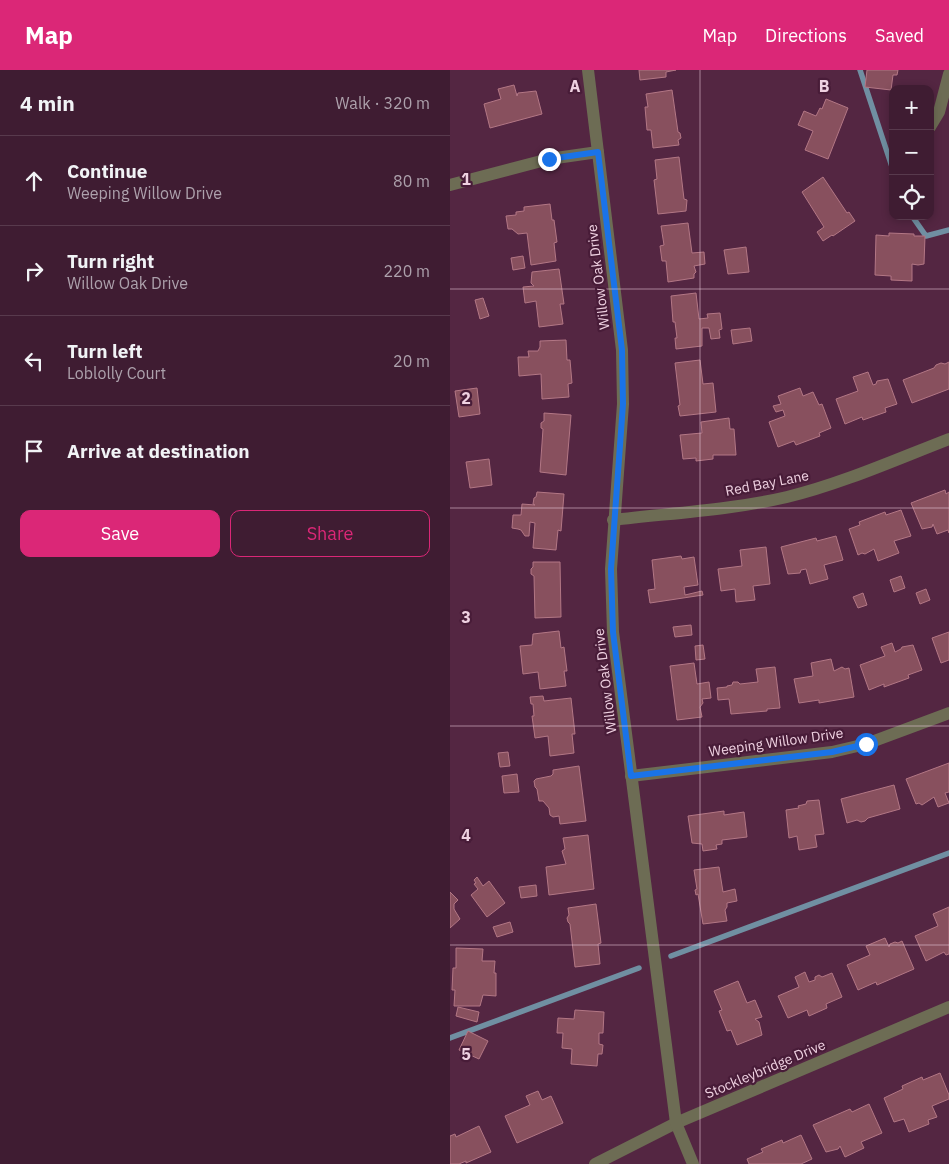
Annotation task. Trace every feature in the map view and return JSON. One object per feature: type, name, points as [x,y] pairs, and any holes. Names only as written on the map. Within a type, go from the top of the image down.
[{"type":"street","name":"Willow Oak Drive","points":[[588,70],[622,350],[623,404],[613,520],[611,569],[613,632],[676,1124],[693,1164]]},
{"type":"street","points":[[934,120],[939,112],[949,74]]},
{"type":"street","points":[[450,185],[549,159],[598,152]]},
{"type":"street","name":"Red Bay Lane","points":[[613,520],[739,505],[786,497],[817,489],[949,439]]},
{"type":"street","name":"Weeping Willow Drive","points":[[631,776],[832,752],[866,744],[949,713]]},
{"type":"street","name":"Stockleybridge Drive","points":[[595,1164],[676,1124],[949,1007]]},
{"type":"building","points":[[639,70],[676,70],[666,72],[666,77],[640,80]]},
{"type":"building","points":[[867,70],[898,70],[897,75],[893,75],[889,90],[865,87]]},
{"type":"building","points":[[514,85],[517,96],[518,93],[536,91],[542,114],[490,128],[484,104],[501,99],[498,89]]},
{"type":"building","points":[[672,90],[678,132],[681,138],[678,140],[679,145],[653,148],[651,130],[647,130],[645,107],[648,107],[646,94]]},
{"type":"building","points":[[826,99],[848,108],[828,159],[805,150],[813,131],[798,125],[804,111],[816,116],[820,108],[822,109]]},
{"type":"building","points":[[679,157],[684,199],[687,200],[686,211],[658,214],[654,180],[657,179],[655,160]]},
{"type":"building","points":[[823,177],[847,213],[849,212],[855,221],[823,241],[817,232],[824,227],[802,192]]},
{"type":"building","points":[[550,204],[557,242],[554,243],[556,261],[531,265],[527,233],[518,234],[512,229],[508,229],[506,216],[516,215],[516,212],[524,211],[524,207]]},
{"type":"building","points":[[688,223],[692,253],[704,252],[705,264],[694,266],[696,272],[694,278],[668,282],[666,261],[662,261],[660,246],[664,245],[661,226]]},
{"type":"building","points":[[889,233],[925,236],[924,264],[912,264],[912,281],[891,280],[891,276],[875,275],[876,235],[889,236]]},
{"type":"building","points":[[746,247],[749,272],[728,274],[724,250]]},
{"type":"building","points":[[523,256],[525,268],[513,270],[511,258]]},
{"type":"building","points":[[559,269],[564,304],[560,304],[563,324],[539,327],[536,301],[525,303],[523,287],[534,286],[531,283],[532,272]]},
{"type":"building","points":[[696,293],[699,319],[708,318],[707,314],[720,313],[722,329],[719,330],[720,338],[711,339],[709,328],[702,328],[702,346],[676,349],[675,338],[677,338],[675,322],[673,322],[671,296]]},
{"type":"building","points":[[483,298],[489,316],[480,319],[475,300]]},
{"type":"building","points":[[750,328],[752,341],[733,344],[731,330]]},
{"type":"building","points":[[566,340],[567,360],[570,360],[572,383],[568,384],[569,397],[542,399],[541,374],[519,376],[518,357],[529,357],[528,351],[538,351],[540,341]]},
{"type":"building","points":[[700,360],[703,384],[713,383],[716,412],[680,416],[675,363]]},
{"type":"building","points":[[949,362],[949,389],[912,403],[903,380],[934,368],[941,363]]},
{"type":"building","points":[[868,372],[873,385],[877,381],[888,379],[897,404],[885,408],[886,412],[863,420],[862,417],[845,424],[836,399],[858,391],[853,377]]},
{"type":"building","points":[[477,388],[480,414],[459,417],[455,391]]},
{"type":"building","points":[[800,388],[803,396],[813,392],[819,405],[822,404],[831,428],[819,433],[820,436],[796,445],[794,441],[778,447],[769,422],[785,416],[783,410],[776,412],[773,406],[781,404],[778,396]]},
{"type":"building","points":[[544,413],[571,415],[566,475],[540,472],[543,429],[541,428],[541,423],[544,421]]},
{"type":"building","points":[[729,418],[730,429],[734,429],[736,455],[713,455],[713,459],[696,461],[696,458],[683,459],[680,435],[702,433],[701,422]]},
{"type":"building","points":[[489,459],[492,485],[470,488],[466,462]]},
{"type":"building","points":[[945,490],[946,494],[949,492],[949,533],[948,530],[937,534],[933,524],[932,527],[922,529],[911,503]]},
{"type":"building","points":[[537,492],[564,494],[561,531],[558,530],[556,550],[533,548],[535,523],[530,522],[529,536],[525,536],[521,530],[512,528],[513,515],[521,515],[522,504],[535,505],[533,504]]},
{"type":"building","points":[[901,510],[911,536],[894,541],[899,553],[878,561],[874,549],[865,554],[858,555],[849,529],[860,525],[859,522],[885,512],[886,515]]},
{"type":"building","points":[[836,536],[843,560],[824,565],[828,579],[810,584],[806,569],[801,570],[800,573],[788,574],[781,547],[816,538],[817,541]]},
{"type":"building","points":[[766,547],[770,584],[753,586],[755,600],[736,602],[735,589],[721,591],[718,569],[742,566],[740,550]]},
{"type":"building","points":[[681,556],[682,559],[694,557],[698,585],[684,587],[685,595],[702,591],[703,595],[650,603],[648,590],[655,589],[652,560]]},
{"type":"building","points":[[533,562],[560,562],[561,617],[535,618],[534,576],[531,574]]},
{"type":"building","points":[[901,576],[905,588],[894,592],[890,580]]},
{"type":"building","points":[[926,589],[930,600],[920,604],[916,593]]},
{"type":"building","points":[[863,593],[867,605],[858,608],[853,597]]},
{"type":"building","points":[[691,625],[692,635],[675,637],[673,627]]},
{"type":"building","points":[[559,631],[561,648],[564,647],[567,671],[564,671],[566,686],[540,689],[538,672],[523,674],[520,646],[532,645],[533,634]]},
{"type":"building","points":[[949,632],[949,660],[941,663],[932,638]]},
{"type":"building","points":[[892,643],[895,652],[902,647],[913,645],[922,670],[908,675],[909,678],[869,690],[860,665],[885,656],[881,647]]},
{"type":"building","points":[[703,645],[705,659],[696,660],[695,646]]},
{"type":"building","points":[[831,659],[834,671],[842,667],[845,669],[849,668],[854,697],[819,703],[819,700],[799,703],[794,679],[813,676],[811,663]]},
{"type":"building","points":[[694,663],[697,684],[709,682],[711,698],[702,699],[703,703],[700,707],[702,717],[677,720],[670,666]]},
{"type":"building","points":[[775,667],[780,708],[731,714],[729,699],[718,700],[717,688],[727,687],[732,685],[733,682],[740,684],[758,682],[756,669]]},
{"type":"building","points":[[543,696],[544,701],[571,698],[575,734],[572,734],[574,753],[550,756],[548,736],[535,738],[532,716],[534,716],[533,704],[531,704],[530,697]]},
{"type":"building","points":[[508,752],[510,766],[500,767],[498,753]]},
{"type":"building","points":[[949,763],[949,792],[945,793],[949,803],[938,807],[934,797],[922,805],[916,804],[906,779]]},
{"type":"building","points":[[579,766],[586,821],[560,824],[559,816],[553,817],[550,815],[549,808],[543,801],[539,801],[534,781],[551,776],[553,770]]},
{"type":"building","points":[[517,774],[519,792],[504,793],[502,776]]},
{"type":"building","points":[[894,785],[900,809],[868,818],[865,821],[857,820],[847,823],[841,799]]},
{"type":"building","points":[[819,800],[824,834],[815,835],[817,847],[799,850],[797,836],[789,838],[786,810],[799,808],[798,806],[806,804],[807,801]]},
{"type":"building","points":[[724,811],[724,815],[744,812],[747,837],[722,840],[722,844],[716,845],[717,849],[703,851],[702,844],[692,843],[688,816]]},
{"type":"building","points":[[588,835],[594,889],[549,895],[546,867],[566,864],[562,851],[565,849],[563,838]]},
{"type":"building","points":[[719,867],[723,892],[735,889],[737,901],[727,903],[725,910],[727,921],[703,924],[698,894],[696,895],[695,890],[697,889],[694,870]]},
{"type":"building","points":[[477,877],[483,886],[489,881],[505,903],[487,917],[471,895],[478,889],[474,884],[476,883],[474,880]]},
{"type":"building","points":[[536,885],[537,896],[521,898],[519,887]]},
{"type":"building","points":[[450,892],[458,900],[454,904],[454,909],[460,919],[450,928]]},
{"type":"building","points":[[596,904],[601,943],[598,944],[600,964],[575,967],[570,924],[567,918],[569,915],[568,908]]},
{"type":"building","points":[[949,907],[949,954],[946,955],[944,952],[926,961],[915,936],[938,926],[933,914]]},
{"type":"building","points":[[510,922],[513,932],[497,937],[493,927]]},
{"type":"building","points":[[885,938],[889,947],[890,944],[902,941],[914,969],[877,985],[876,982],[858,990],[847,965],[870,955],[866,946]]},
{"type":"building","points":[[456,948],[483,949],[482,961],[495,961],[496,996],[483,995],[480,1006],[454,1006],[455,990],[452,990],[453,968],[456,968]]},
{"type":"building","points":[[805,972],[809,982],[815,980],[815,977],[819,975],[822,977],[832,973],[842,997],[826,1004],[827,1008],[809,1016],[807,1010],[788,1018],[778,996],[799,987],[795,977]]},
{"type":"building","points":[[738,981],[747,1003],[755,1000],[762,1017],[755,1019],[759,1022],[762,1035],[737,1045],[731,1030],[727,1031],[719,1011],[722,1010],[714,991]]},
{"type":"building","points":[[458,1007],[479,1012],[477,1022],[456,1016]]},
{"type":"building","points":[[575,1010],[604,1012],[603,1033],[599,1033],[599,1044],[603,1045],[602,1054],[598,1054],[597,1066],[571,1064],[572,1049],[562,1048],[563,1033],[557,1033],[558,1018],[574,1019]]},
{"type":"building","points":[[468,1031],[488,1041],[479,1059],[459,1050]]},
{"type":"building","points":[[940,1073],[949,1099],[932,1106],[937,1117],[928,1120],[929,1124],[909,1132],[904,1119],[894,1122],[884,1098],[903,1089],[902,1086],[922,1077],[923,1080]]},
{"type":"building","points":[[538,1091],[542,1100],[551,1096],[563,1123],[517,1143],[505,1116],[530,1105],[526,1096]]},
{"type":"building","points":[[869,1104],[882,1133],[861,1142],[864,1148],[845,1157],[840,1146],[838,1149],[826,1152],[813,1125],[850,1109],[852,1112]]},
{"type":"building","points":[[479,1126],[491,1152],[466,1163],[466,1161],[459,1164],[450,1164],[450,1136],[455,1134],[456,1137]]},
{"type":"building","points":[[801,1135],[812,1159],[801,1164],[749,1164],[747,1159],[763,1152],[761,1149],[782,1140],[783,1143]]},
{"type":"waterway","points":[[860,70],[889,158]]},
{"type":"waterway","points":[[915,220],[926,236],[949,230]]},
{"type":"waterway","points":[[671,956],[949,853]]},
{"type":"waterway","points":[[450,1038],[639,968]]},
{"type":"route","points":[[549,159],[598,152],[622,350],[623,404],[613,520],[611,569],[613,632],[631,776],[832,752],[866,744]]}]
